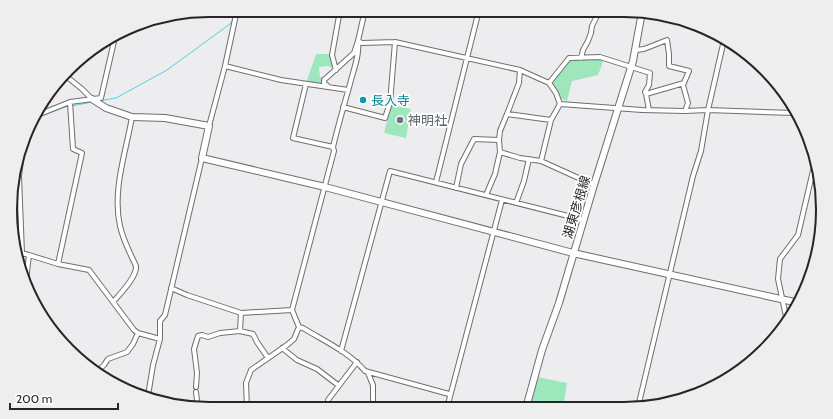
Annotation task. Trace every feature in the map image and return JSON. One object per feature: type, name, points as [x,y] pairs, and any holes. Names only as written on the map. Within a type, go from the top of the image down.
[{"type":"street","points":[[149,392],[153,365],[160,339],[160,321],[165,315],[235,17]]},
{"type":"street","points":[[336,70],[332,55],[339,17]]},
{"type":"street","points":[[329,87],[324,83],[324,80],[354,53],[363,17]]},
{"type":"street","points":[[436,182],[477,17]]},
{"type":"street","points":[[581,58],[596,17]]},
{"type":"street","name":"湖東彦根線","points":[[528,402],[542,350],[559,303],[573,253],[631,68],[636,50],[641,18]]},
{"type":"street","points":[[636,50],[644,49],[667,40],[669,66],[689,71],[683,85],[688,103],[685,111]]},
{"type":"street","points":[[358,41],[362,43],[396,42],[520,70],[549,83],[556,93],[560,104],[551,120],[541,161]]},
{"type":"street","points":[[247,402],[246,383],[247,377],[251,370],[294,339],[299,327],[292,310],[334,151],[333,147],[359,48],[358,41]]},
{"type":"street","points":[[343,107],[385,118],[390,103],[396,42]]},
{"type":"street","points":[[43,113],[70,104],[101,98],[113,43]]},
{"type":"street","points":[[639,401],[693,176],[701,152],[708,110],[723,45]]},
{"type":"street","points":[[549,83],[569,58],[600,57],[650,73],[649,85],[645,92],[649,110]]},
{"type":"street","points":[[224,66],[281,80],[348,90]]},
{"type":"street","points":[[486,195],[495,174],[500,152],[500,131],[519,83],[520,70]]},
{"type":"street","points":[[69,78],[82,89],[85,94],[117,113],[132,117],[165,118],[209,126]]},
{"type":"street","points":[[646,94],[684,83]]},
{"type":"street","points":[[306,84],[293,138],[333,147]]},
{"type":"street","points":[[58,264],[82,153],[73,149],[70,104]]},
{"type":"street","points":[[560,104],[649,110],[790,113]]},
{"type":"street","points":[[507,114],[551,120]]},
{"type":"street","points":[[113,302],[129,283],[136,270],[136,266],[120,227],[118,215],[120,177],[132,117]]},
{"type":"street","points":[[456,188],[461,164],[474,139],[499,140]]},
{"type":"street","points":[[500,152],[529,160],[541,161],[594,185]]},
{"type":"street","points":[[202,158],[382,202],[573,253],[792,301]]},
{"type":"street","points":[[516,203],[524,181],[529,160]]},
{"type":"street","points":[[341,351],[390,171],[584,220]]},
{"type":"street","points":[[785,314],[778,279],[780,259],[798,235],[812,174]]},
{"type":"street","points":[[19,184],[19,235]]},
{"type":"street","points":[[448,402],[502,200]]},
{"type":"street","points":[[23,254],[58,264],[89,270],[134,330],[138,333],[160,339]]},
{"type":"street","points":[[27,271],[29,255]]},
{"type":"street","points":[[171,288],[187,295],[241,313],[292,310]]},
{"type":"street","points":[[240,331],[241,313]]},
{"type":"street","points":[[299,327],[341,351],[357,362],[365,372],[450,394]]},
{"type":"street","points":[[196,387],[197,373],[194,349],[198,336],[208,337],[220,332],[240,331],[253,334],[268,358]]},
{"type":"street","points":[[101,369],[108,360],[127,352],[138,333]]},
{"type":"street","points":[[282,348],[297,360],[317,369],[338,385]]},
{"type":"street","points":[[328,402],[338,385],[357,362]]},
{"type":"street","points":[[368,373],[373,385],[373,402]]},
{"type":"street","points":[[196,392],[197,402]]},
{"type":"shaded area","points":[[18,188],[20,239],[17,222]]},
{"type":"shaded area","points":[[24,258],[27,258],[26,266]]},
{"type":"green space","points":[[316,54],[331,54],[334,66],[332,68],[328,66],[319,67],[320,77],[323,77],[323,82],[320,85],[306,83]]},
{"type":"green space","points":[[600,58],[603,62],[598,75],[572,81],[567,101],[561,99],[550,83],[570,59]]},
{"type":"green space","points":[[391,105],[411,109],[406,138],[384,133]]},
{"type":"green space","points":[[537,377],[567,383],[564,402],[531,402]]},
{"type":"waterway","points":[[99,101],[116,98],[167,70],[230,24],[233,17]]},
{"type":"waterway","points":[[72,106],[92,102]]},
{"type":"waterway","points":[[41,116],[68,106]]},
{"type":"place","name":"長入寺","points":[[363,100]]},
{"type":"place","name":"神明社","points":[[400,120]]}]
